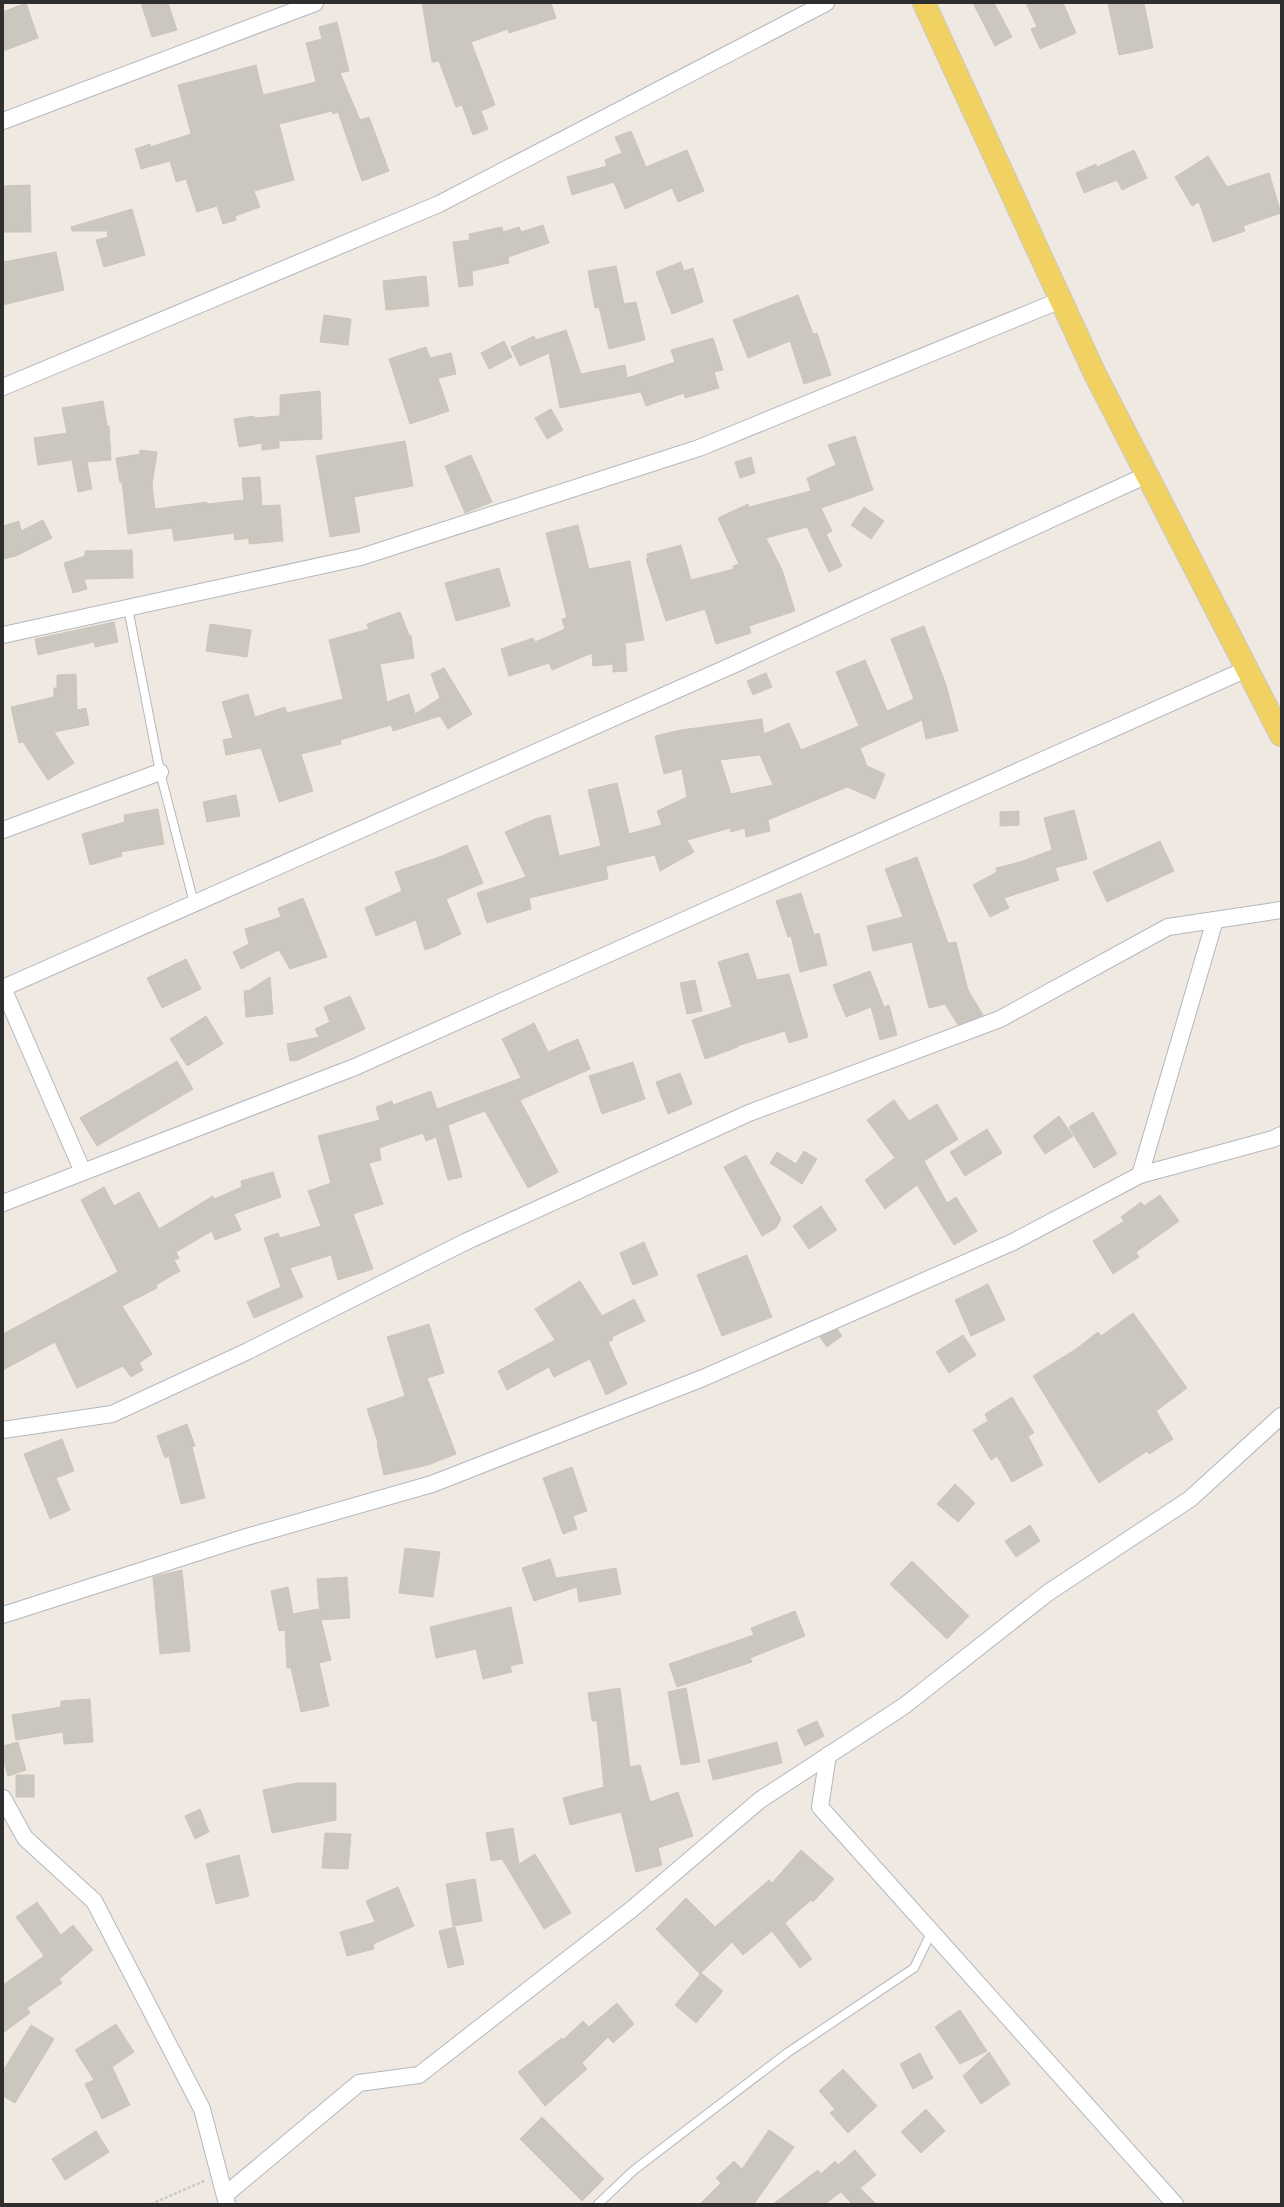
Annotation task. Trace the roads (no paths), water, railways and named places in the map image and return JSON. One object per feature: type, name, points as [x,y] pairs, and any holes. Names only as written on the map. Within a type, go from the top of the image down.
[{"type":"main road","points":[[924,3],[1095,374],[1281,735]]},
{"type":"street","points":[[3,121],[315,3]]},
{"type":"street","points":[[3,387],[439,204],[826,3]]},
{"type":"street","points":[[3,635],[361,557],[699,448],[1061,300]]},
{"type":"street","points":[[83,1172],[3,988],[726,668],[1147,476]]},
{"type":"street","points":[[3,1203],[355,1066],[1247,669]]},
{"type":"street","points":[[3,830],[160,772]]},
{"type":"street","points":[[3,1430],[112,1414],[248,1351],[466,1242],[749,1112],[1000,1019],[1168,927],[1281,910]]},
{"type":"street","points":[[1140,1175],[1215,920]]},
{"type":"street","points":[[3,1615],[244,1538],[432,1484],[703,1378],[1013,1242],[1140,1175],[1273,1139],[1281,1135]]},
{"type":"street","points":[[3,1798],[25,1838],[94,1901],[202,2108],[226,2199],[360,2083],[419,2075],[632,1909],[760,1800],[904,1706],[1049,1592],[1190,1499],[1281,1416]]},
{"type":"street","points":[[828,1755],[820,1807],[1175,2204]]},
{"type":"lane","points":[[128,608],[160,772],[194,903]]},
{"type":"lane","points":[[598,2204],[634,2170],[787,2053],[914,1968],[932,1931]]}]
